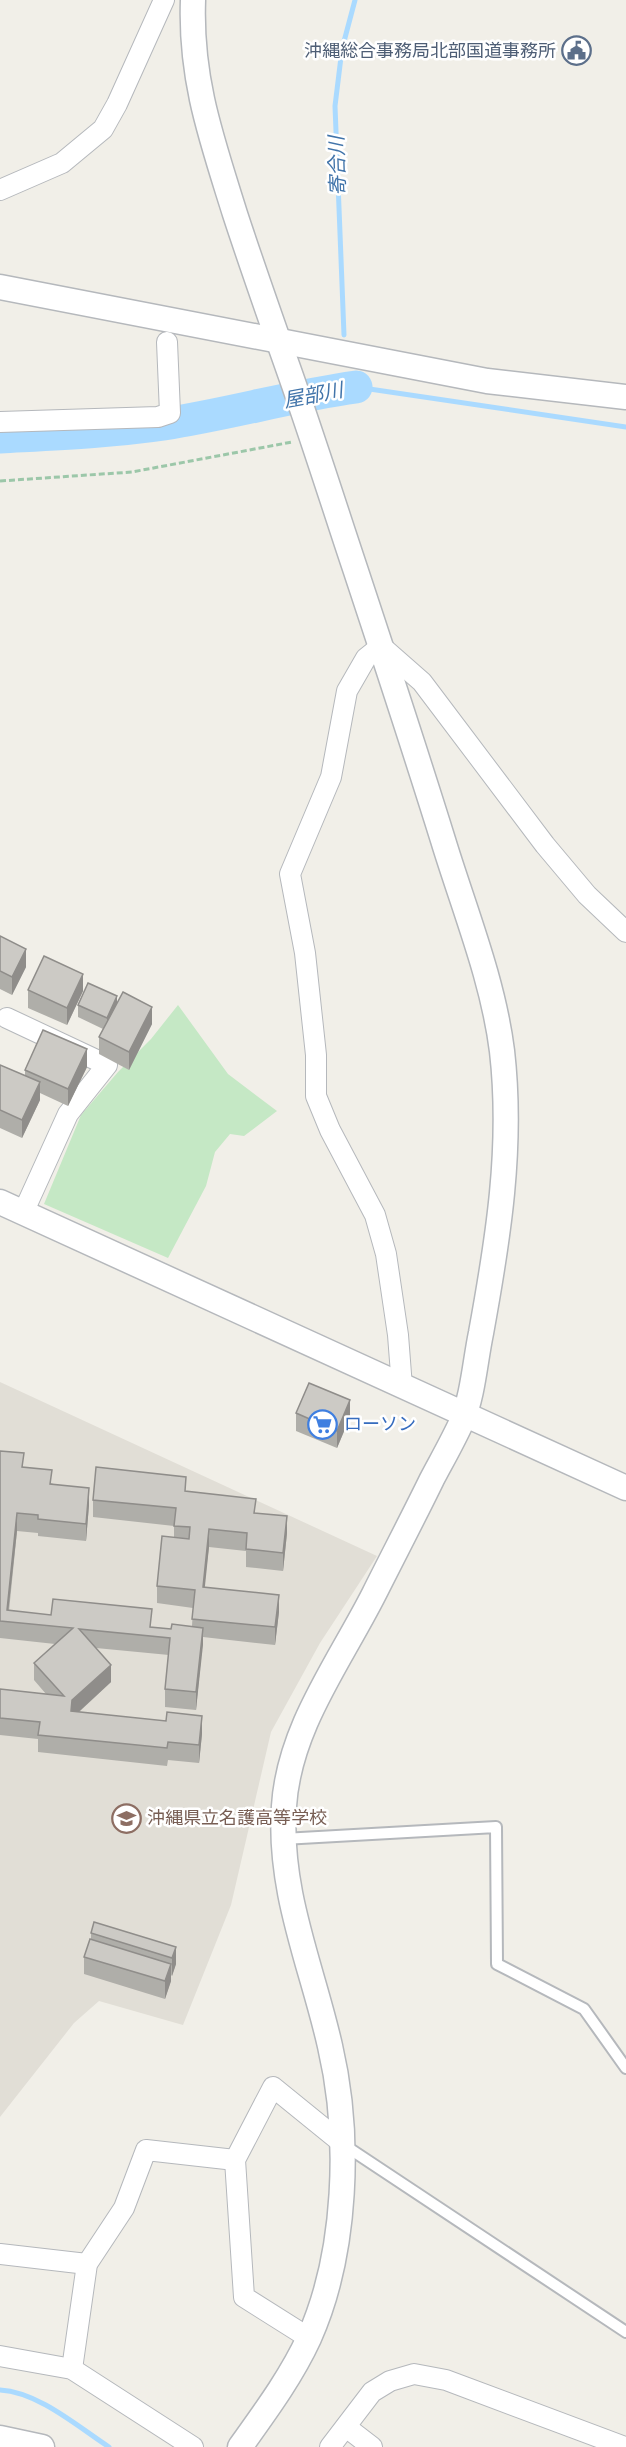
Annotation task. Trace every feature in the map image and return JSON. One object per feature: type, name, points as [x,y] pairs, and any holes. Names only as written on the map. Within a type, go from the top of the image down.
[{"type":"street","points":[[0,190],[62,163],[103,129],[117,104],[164,0]]},
{"type":"street","points":[[193,0],[196,76],[205,121],[255,279],[296,389],[410,732],[475,942],[491,995],[501,1047],[506,1096],[506,1172],[494,1263],[465,1415],[368,1607],[307,1718],[289,1766],[284,1803],[283,1839],[291,1902],[330,2044],[338,2091],[342,2144],[340,2221],[330,2281],[309,2338],[279,2391],[240,2447]]},
{"type":"street","points":[[0,287],[487,381],[626,397]]},
{"type":"street","points":[[0,422],[158,417],[170,412],[167,342]]},
{"type":"street","points":[[381,646],[422,682],[545,845],[587,895],[626,932]]},
{"type":"street","points":[[381,646],[366,658],[347,691],[332,777],[290,874],[306,964],[316,1055],[316,1096],[330,1130],[375,1215],[387,1266],[398,1335],[402,1387]]},
{"type":"street","points":[[7,1018],[107,1065],[68,1114],[23,1213]]},
{"type":"street","points":[[0,1202],[626,1488]]},
{"type":"street","points":[[309,2338],[244,2297],[235,2160],[273,2087],[342,2144]]},
{"type":"street","points":[[72,2369],[87,2264],[124,2208],[146,2150],[235,2160]]},
{"type":"street","points":[[0,2254],[87,2264]]},
{"type":"street","points":[[0,2356],[72,2369],[193,2447]]},
{"type":"street","points":[[330,2447],[372,2392],[390,2381],[414,2374],[446,2380],[625,2447]]},
{"type":"street","points":[[346,2427],[372,2447]]},
{"type":"street","points":[[0,2438],[42,2447]]},
{"type":"lane","points":[[283,1839],[496,1827],[497,1964],[584,2009],[626,2068]]},
{"type":"lane","points":[[342,2144],[626,2332]]},
{"type":"path","points":[[0,481],[132,472],[311,437]]},
{"type":"shaded area","name":"沖縄県立名護高等学校","points":[[0,1382],[377,1556],[320,1643],[271,1732],[231,1905],[183,2025],[99,2001],[74,2023],[0,2117]]},
{"type":"green space","points":[[178,1005],[228,1074],[277,1111],[244,1136],[230,1134],[215,1152],[206,1186],[168,1258],[44,1204],[81,1115],[118,1072],[151,1039]]},
{"type":"building","points":[[0,936],[26,949],[12,977],[0,971]]},
{"type":"building","points":[[44,956],[83,974],[67,1008],[28,990]]},
{"type":"building","points":[[88,983],[117,996],[107,1018],[78,1005]]},
{"type":"building","points":[[123,992],[152,1007],[129,1052],[99,1037]]},
{"type":"building","points":[[43,1030],[87,1049],[68,1089],[25,1070]]},
{"type":"building","points":[[0,1065],[40,1082],[22,1120],[0,1110]]},
{"type":"building","points":[[309,1383],[350,1400],[337,1431],[296,1413]]},
{"type":"building","points":[[0,1451],[24,1453],[22,1467],[52,1470],[50,1484],[89,1488],[86,1524],[38,1519],[38,1515],[17,1513],[7,1610],[51,1615],[53,1599],[152,1609],[150,1627],[171,1629],[172,1624],[203,1628],[196,1692],[165,1689],[170,1638],[79,1629],[111,1665],[72,1700],[71,1711],[166,1721],[167,1712],[202,1716],[199,1745],[168,1742],[167,1748],[38,1735],[40,1722],[0,1718],[0,1689],[64,1696],[34,1663],[73,1628],[0,1621]]},
{"type":"building","points":[[96,1467],[186,1477],[185,1491],[256,1499],[254,1513],[287,1516],[283,1553],[246,1549],[247,1533],[209,1529],[203,1587],[279,1595],[275,1627],[192,1619],[195,1590],[157,1586],[162,1536],[189,1539],[190,1527],[174,1526],[176,1508],[93,1500]]},
{"type":"building","points":[[94,1922],[176,1947],[172,1958],[91,1933]]},
{"type":"building","points":[[90,1939],[171,1964],[165,1981],[84,1957]]},
{"type":"waterway","name":"寄合川","points":[[344,335],[335,106],[342,49],[355,0]]},
{"type":"waterway","name":"屋部川","points":[[356,387],[626,427]]},
{"type":"waterway","name":"屋部川","points":[[0,437],[102,431],[164,424],[356,387]]},
{"type":"waterway","points":[[0,2390],[14,2392],[43,2403],[109,2447]]},
{"type":"place","name":"沖縄総合事務局北部国道事務所","points":[[577,51]]},
{"type":"place","name":"ローソン","points":[[323,1424]]},
{"type":"place","name":"沖縄県立名護高等学校","points":[[126,1818]]}]
